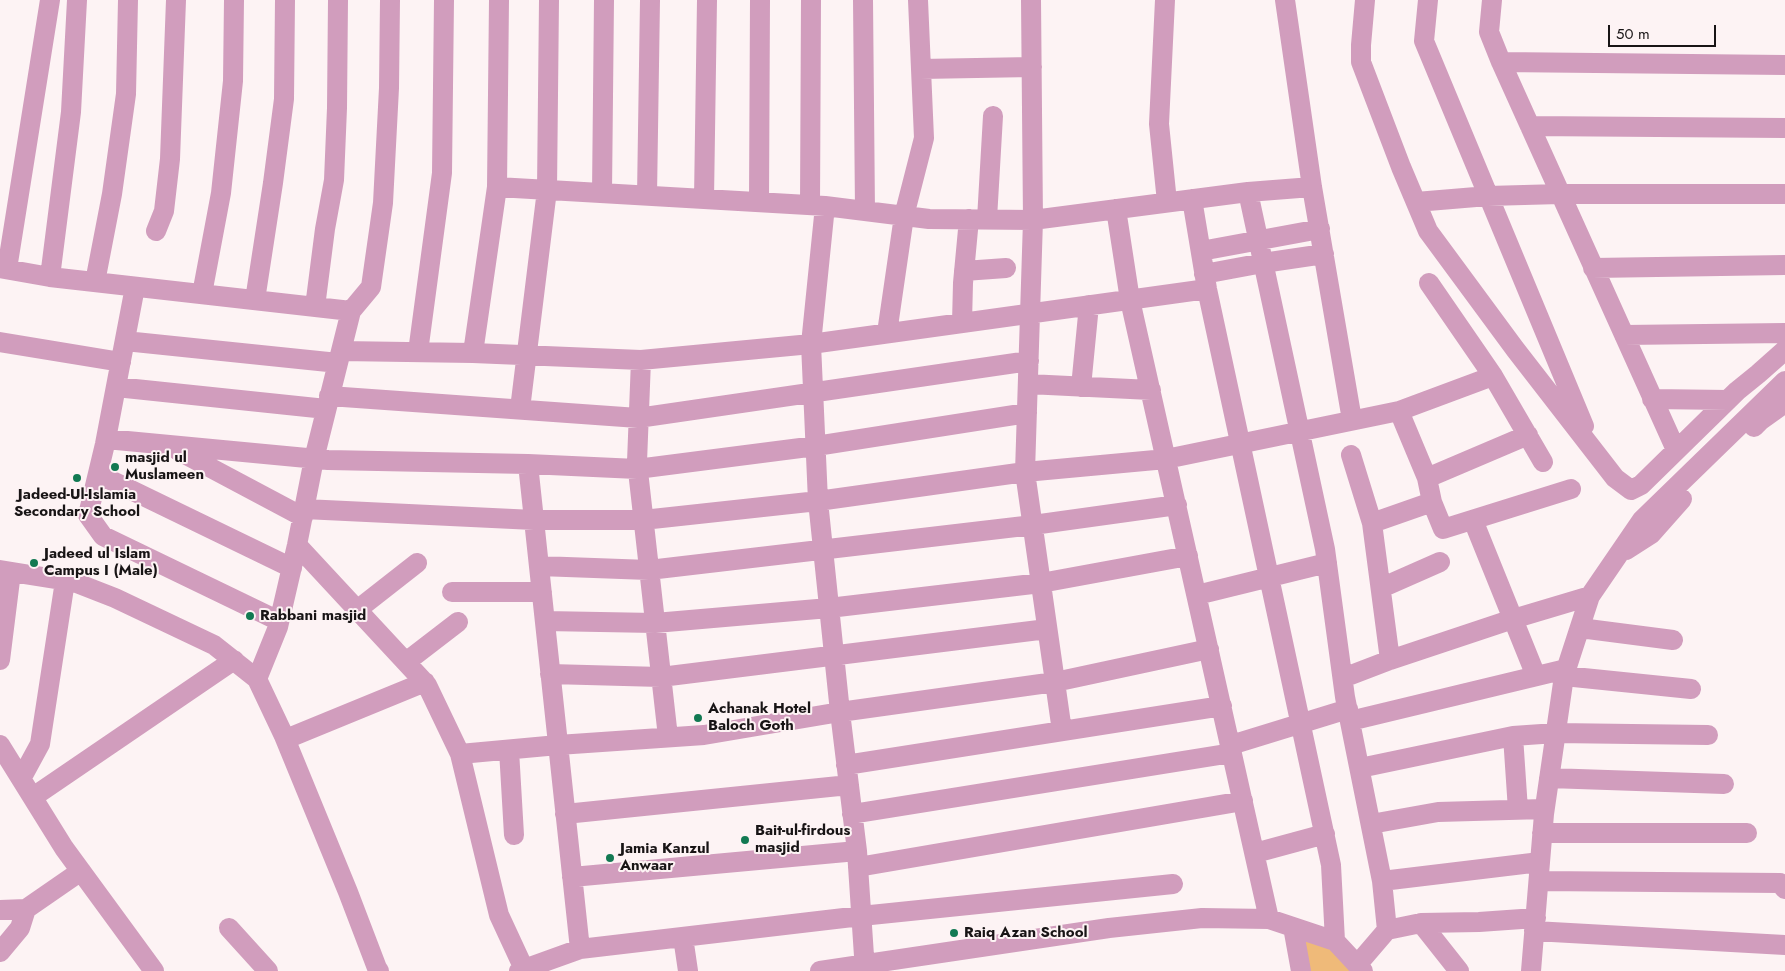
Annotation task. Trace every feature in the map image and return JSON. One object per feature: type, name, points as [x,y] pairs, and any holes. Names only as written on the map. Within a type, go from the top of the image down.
[{"type":"street","points":[[50,0],[3,269],[50,277],[351,311]]},
{"type":"street","points":[[50,277],[71,112],[77,0]]},
{"type":"street","points":[[95,282],[112,194],[126,94],[128,0]]},
{"type":"street","points":[[156,231],[164,211],[170,159],[176,0]]},
{"type":"street","points":[[202,294],[221,193],[232,81],[234,0]]},
{"type":"street","points":[[255,300],[284,99],[285,0]]},
{"type":"street","points":[[314,306],[334,180],[338,0]]},
{"type":"street","points":[[257,679],[279,621],[298,545],[314,459],[351,311],[370,287],[383,203],[389,88],[390,0]]},
{"type":"street","points":[[418,352],[442,173],[444,0]]},
{"type":"street","points":[[473,353],[497,187],[499,0]]},
{"type":"street","points":[[520,409],[547,190],[549,0]]},
{"type":"street","points":[[602,193],[604,0]]},
{"type":"street","points":[[647,196],[650,0]]},
{"type":"street","points":[[704,199],[707,0]]},
{"type":"street","points":[[759,202],[760,0]]},
{"type":"street","points":[[811,0],[817,206],[811,344],[818,501],[857,859],[865,968]]},
{"type":"street","points":[[863,0],[865,211]]},
{"type":"street","points":[[886,333],[904,216],[924,138],[918,0]]},
{"type":"street","points":[[1031,0],[1033,220],[1026,472],[1062,731]]},
{"type":"street","points":[[1165,0],[1159,124],[1167,202]]},
{"type":"street","points":[[1285,0],[1312,187],[1352,420]]},
{"type":"street","points":[[1365,0],[1361,62],[1400,166],[1428,230],[1615,478],[1631,490],[1641,485],[1728,400],[1785,350]]},
{"type":"street","points":[[1428,0],[1424,41],[1594,452]]},
{"type":"street","points":[[1492,0],[1490,32],[1501,62],[1676,450]]},
{"type":"street","points":[[1501,62],[1785,65]]},
{"type":"street","points":[[921,69],[1032,67]]},
{"type":"street","points":[[962,323],[964,271],[978,219],[993,116]]},
{"type":"street","points":[[1530,126],[1785,128]]},
{"type":"street","points":[[497,187],[817,206],[929,219],[1033,220],[1248,192],[1312,187]]},
{"type":"street","points":[[820,971],[865,968],[1109,928],[1202,918],[1269,919],[1335,942],[1360,968],[1387,930],[1382,881],[1349,715],[1327,563],[1248,192]]},
{"type":"street","points":[[1416,202],[1488,196],[1560,194],[1785,194]]},
{"type":"street","points":[[1192,199],[1206,281],[1240,444],[1331,865],[1335,942]]},
{"type":"street","points":[[1116,209],[1130,300],[1269,919]]},
{"type":"street","points":[[1201,250],[1320,230]]},
{"type":"street","points":[[125,341],[339,357],[418,352],[641,360],[811,344],[1130,300],[1206,281],[1263,263],[1324,254]]},
{"type":"street","points":[[1593,268],[1785,265]]},
{"type":"street","points":[[964,271],[1006,268]]},
{"type":"street","points":[[1430,283],[1493,376],[1543,462]]},
{"type":"street","points":[[135,287],[106,439],[88,515],[103,536],[279,621]]},
{"type":"street","points":[[1081,387],[1089,305]]},
{"type":"street","points":[[1624,335],[1785,333]]},
{"type":"street","points":[[0,342],[121,362]]},
{"type":"street","points":[[641,360],[637,469],[668,737]]},
{"type":"street","points":[[116,387],[328,403],[520,409],[638,418],[1029,361]]},
{"type":"street","points":[[167,445],[304,513],[534,520],[643,520],[818,501],[1026,472],[1166,459],[1399,411],[1493,376]]},
{"type":"street","points":[[1531,971],[1544,809],[1565,673],[1590,596],[1642,520],[1785,381]]},
{"type":"street","points":[[1028,384],[1151,390]]},
{"type":"street","points":[[1652,399],[1728,400]]},
{"type":"street","points":[[1618,555],[1651,534],[1687,494],[1761,420],[1785,404]]},
{"type":"street","points":[[1399,411],[1427,478],[1432,502],[1443,529],[1571,489]]},
{"type":"street","points":[[106,439],[328,460],[528,464],[637,469],[816,446],[1027,413]]},
{"type":"street","points":[[1427,478],[1528,435]]},
{"type":"street","points":[[1351,455],[1372,523],[1390,660]]},
{"type":"street","points":[[528,464],[580,949]]},
{"type":"street","points":[[98,474],[292,568]]},
{"type":"street","points":[[1372,523],[1432,502]]},
{"type":"street","points":[[539,566],[649,570],[1033,525],[1176,505]]},
{"type":"street","points":[[1472,520],[1536,676]]},
{"type":"street","points":[[298,545],[428,684],[460,754],[499,916],[528,969],[580,949],[861,916],[1173,884]]},
{"type":"street","points":[[545,622],[655,623],[829,608],[1041,583],[1188,556]]},
{"type":"street","points":[[1381,588],[1440,562]]},
{"type":"street","points":[[357,610],[417,563]]},
{"type":"street","points":[[1197,595],[1327,563]]},
{"type":"street","points":[[0,660],[6,571],[74,582],[115,598],[214,645],[234,660],[257,679],[286,739],[348,892],[376,970]]},
{"type":"street","points":[[21,779],[40,744],[65,581]]},
{"type":"street","points":[[452,592],[542,592]]},
{"type":"street","points":[[1343,678],[1390,660],[1513,619],[1590,596]]},
{"type":"street","points":[[406,662],[458,622]]},
{"type":"street","points":[[1580,628],[1673,640]]},
{"type":"street","points":[[550,674],[661,677],[1048,629]]},
{"type":"street","points":[[460,754],[704,735],[840,712],[1055,682],[1209,650]]},
{"type":"street","points":[[32,797],[234,660]]},
{"type":"street","points":[[852,814],[1231,749],[1301,724],[1536,676],[1565,673],[1691,689]]},
{"type":"street","points":[[286,739],[425,682]]},
{"type":"street","points":[[565,814],[847,775],[1062,731],[1222,706]]},
{"type":"street","points":[[1360,768],[1513,736],[1556,733],[1708,735]]},
{"type":"street","points":[[1513,736],[1518,810]]},
{"type":"street","points":[[0,745],[64,848],[154,971]]},
{"type":"street","points":[[509,750],[514,835]]},
{"type":"street","points":[[1549,778],[1724,784]]},
{"type":"street","points":[[572,877],[857,859],[1243,801]]},
{"type":"street","points":[[1371,824],[1438,812],[1544,809]]},
{"type":"street","points":[[1542,833],[1747,833]]},
{"type":"street","points":[[1255,853],[1325,834]]},
{"type":"street","points":[[0,910],[26,909],[81,871]]},
{"type":"street","points":[[1382,881],[1540,872],[1780,883],[1785,889]]},
{"type":"street","points":[[0,952],[20,928],[26,909]]},
{"type":"street","points":[[1387,930],[1421,924],[1479,922],[1535,924],[1785,945]]},
{"type":"street","points":[[1421,924],[1460,971]]},
{"type":"street","points":[[1293,927],[1301,971]]},
{"type":"street","points":[[229,928],[268,971]]},
{"type":"street","points":[[683,937],[688,971]]},
{"type":"shaded area","points":[[1293,927],[1335,942],[1362,971],[1301,971]]},
{"type":"place","name":"masjid ul Muslameen","points":[[115,467]]},
{"type":"place","name":"Jadeed-Ul-Islamia Secondary School","points":[[77,478]]},
{"type":"place","name":"Jadeed ul Islam Campus I (Male)","points":[[34,563]]},
{"type":"place","name":"Rabbani masjid","points":[[250,616]]},
{"type":"place","name":"Achanak Hotel Baloch Goth","points":[[698,718]]},
{"type":"place","name":"Bait-ul-firdous masjid","points":[[745,840]]},
{"type":"place","name":"Jamia Kanzul Anwaar","points":[[610,858]]},
{"type":"place","name":"Raiq Azan School","points":[[954,933]]}]
